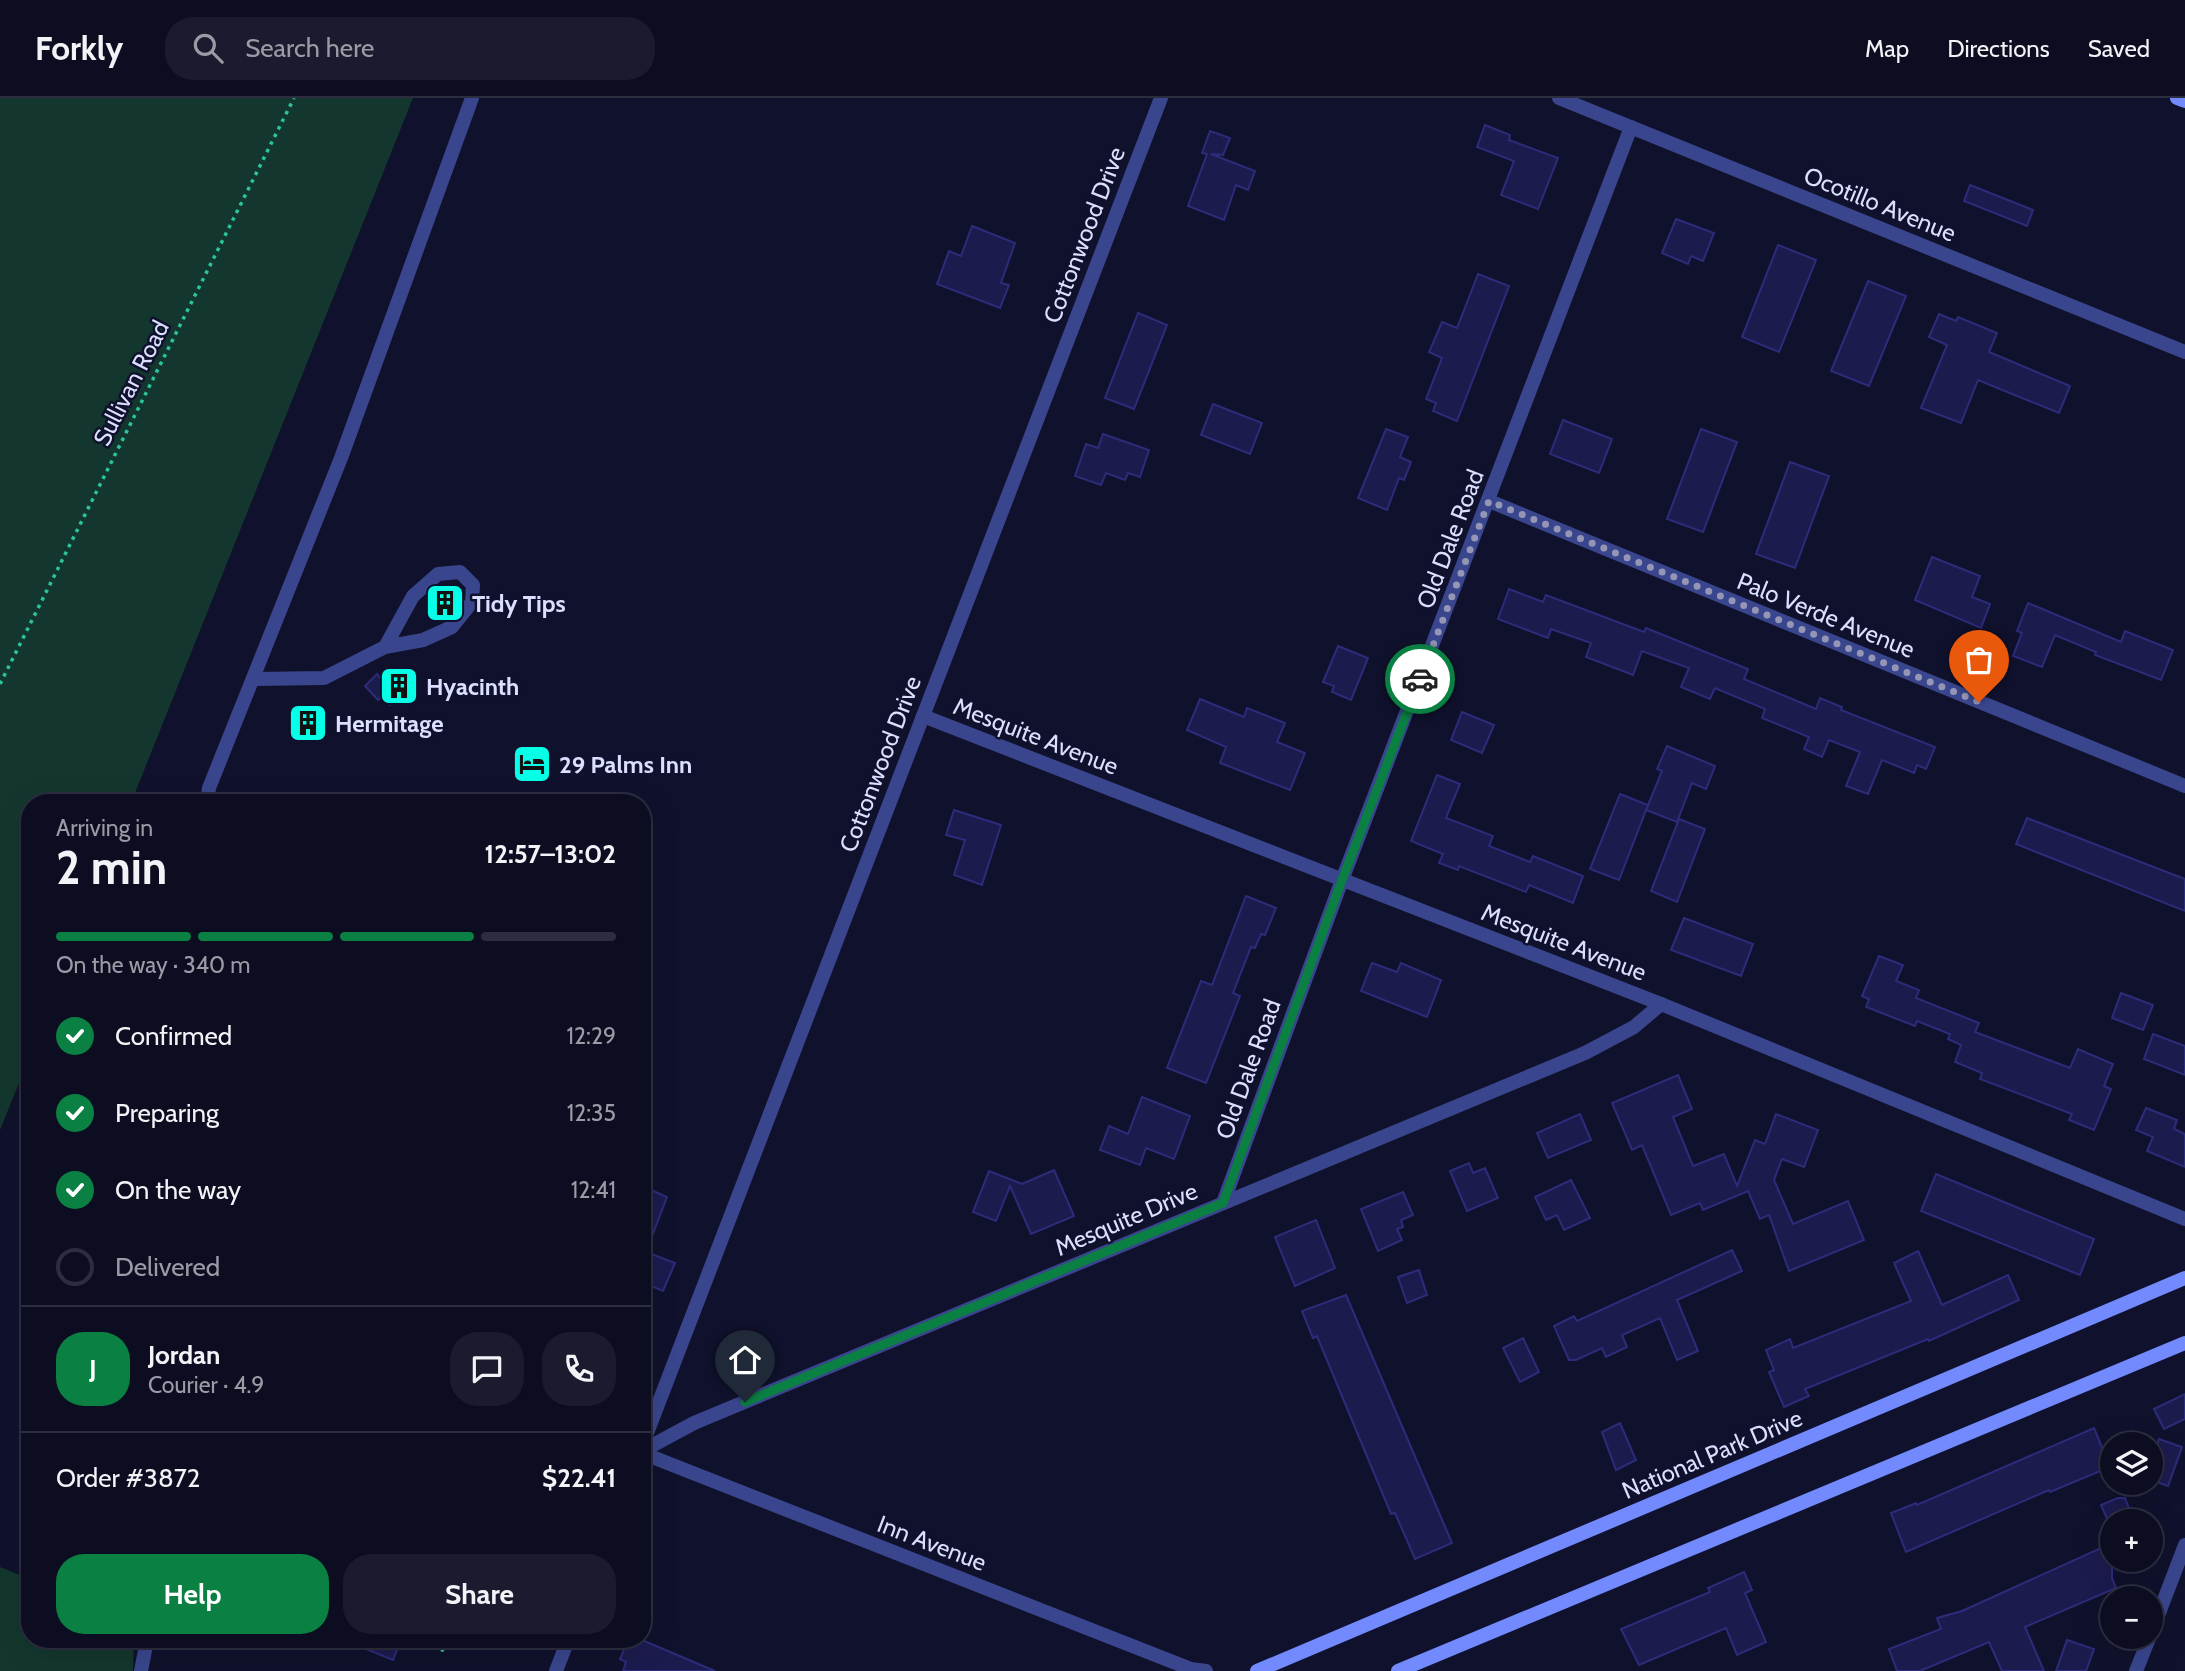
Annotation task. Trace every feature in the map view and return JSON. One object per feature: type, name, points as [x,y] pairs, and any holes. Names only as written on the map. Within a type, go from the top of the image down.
[{"type":"street","points":[[208,794],[341,458],[472,98]]},
{"type":"street","name":"Cottonwood Drive","points":[[651,1426],[1161,98]]},
{"type":"street","name":"Ocotillo Avenue","points":[[1559,98],[2185,352]]},
{"type":"street","points":[[2177,98],[2185,101]]},
{"type":"street","name":"Old Dale Road","points":[[1223,1203],[1342,880],[1631,127]]},
{"type":"street","name":"Palo Verde Avenue","points":[[1489,501],[2185,786]]},
{"type":"street","points":[[253,679],[324,678],[385,647],[423,640],[452,627],[472,602],[473,585],[460,572],[438,574],[412,596],[385,647]]},
{"type":"street","name":"Mesquite Avenue","points":[[923,716],[1661,1004],[2185,1219]]},
{"type":"street","name":"Mesquite Drive","points":[[651,1445],[694,1423],[1585,1053],[1634,1027],[1661,1004]]},
{"type":"street","name":"National Park Drive","points":[[1257,1671],[2185,1278]]},
{"type":"street","points":[[1398,1671],[2185,1343]]},
{"type":"street","name":"Inn Avenue","points":[[651,1454],[1191,1669],[1206,1671]]},
{"type":"street","points":[[2163,1602],[2185,1545]]},
{"type":"street","points":[[141,1671],[145,1648]]},
{"type":"street","points":[[556,1671],[565,1648]]},
{"type":"street","points":[[2136,1671],[2145,1649]]},
{"type":"path","name":"Sullivan Road","points":[[0,684],[294,98]]},
{"type":"path","points":[[442,1648],[443,1653]]},
{"type":"green space","points":[[0,98],[413,98],[135,794],[21,794],[21,1078],[0,1130]]},
{"type":"green space","points":[[0,1567],[21,1575],[21,1648],[134,1648],[133,1671],[0,1671]]},
{"type":"building","points":[[1485,125],[1510,135],[1509,140],[1558,158],[1538,209],[1501,195],[1514,161],[1477,147]]},
{"type":"building","points":[[1210,131],[1230,138],[1223,155],[1211,154],[1255,171],[1248,190],[1236,185],[1224,220],[1188,206],[1207,154],[1202,153]]},
{"type":"building","points":[[1970,185],[2033,210],[2027,226],[1964,201]]},
{"type":"building","points":[[1676,219],[1714,233],[1703,261],[1691,256],[1688,264],[1662,253]]},
{"type":"building","points":[[972,226],[1015,243],[1001,283],[1009,285],[1000,308],[937,284],[949,251],[961,256]]},
{"type":"building","points":[[1778,245],[1816,260],[1779,352],[1742,337]]},
{"type":"building","points":[[1478,274],[1509,286],[1457,421],[1433,411],[1436,403],[1426,399],[1442,358],[1429,352],[1442,322],[1457,328]]},
{"type":"building","points":[[1868,281],[1906,296],[1869,386],[1831,371]]},
{"type":"building","points":[[1138,313],[1167,325],[1134,409],[1105,398]]},
{"type":"building","points":[[1939,314],[1956,321],[1958,317],[1997,333],[1989,352],[2070,386],[2059,413],[1978,380],[1961,423],[1921,408],[1947,345],[1929,337]]},
{"type":"building","points":[[1213,404],[1262,423],[1250,454],[1201,435]]},
{"type":"building","points":[[1563,420],[1612,439],[1599,473],[1550,454]]},
{"type":"building","points":[[1386,429],[1408,437],[1400,457],[1411,462],[1404,480],[1399,478],[1387,510],[1358,498]]},
{"type":"building","points":[[1701,429],[1737,442],[1703,532],[1667,519]]},
{"type":"building","points":[[1103,434],[1149,450],[1140,477],[1128,473],[1125,480],[1106,473],[1101,485],[1075,476],[1086,444],[1098,448]]},
{"type":"building","points":[[1790,462],[1829,476],[1795,568],[1756,554]]},
{"type":"building","points":[[1932,557],[1980,576],[1972,597],[1990,604],[1981,628],[1915,600]]},
{"type":"building","name":"Tidy Tips","points":[[444,585],[460,602],[446,619],[428,600]]},
{"type":"building","points":[[1509,589],[1543,602],[1546,595],[1644,632],[1646,628],[1748,669],[1744,679],[1816,709],[1820,698],[1842,707],[1841,710],[1935,747],[1926,769],[1917,765],[1914,773],[1882,760],[1868,794],[1846,786],[1860,752],[1829,740],[1822,757],[1804,749],[1809,737],[1762,718],[1765,709],[1715,688],[1710,699],[1681,687],[1689,668],[1642,651],[1633,675],[1586,657],[1591,643],[1551,629],[1548,638],[1498,619]]},
{"type":"building","points":[[2028,603],[2121,642],[2125,631],[2173,650],[2161,680],[2095,655],[2096,652],[2055,635],[2042,667],[2013,656],[2022,633],[2017,631]]},
{"type":"building","points":[[1338,646],[1368,658],[1351,700],[1332,692],[1334,686],[1323,682]]},
{"type":"building","name":"Hyacinth","points":[[402,668],[415,682],[390,705],[382,696],[378,700],[365,686],[377,674],[385,684]]},
{"type":"building","points":[[1200,699],[1244,717],[1247,708],[1285,723],[1277,742],[1305,753],[1290,790],[1220,763],[1226,747],[1187,730]]},
{"type":"building","name":"Hermitage","points":[[305,711],[323,726],[311,741],[293,726]]},
{"type":"building","points":[[1462,712],[1494,725],[1482,753],[1451,740]]},
{"type":"building","points":[[1667,746],[1715,766],[1706,789],[1692,783],[1677,822],[1646,810],[1662,771],[1657,769]]},
{"type":"building","points":[[1437,775],[1460,784],[1446,818],[1493,836],[1489,846],[1530,862],[1533,856],[1583,876],[1573,903],[1529,885],[1526,892],[1459,866],[1458,870],[1439,863],[1443,854],[1411,841]]},
{"type":"building","points":[[1620,794],[1648,805],[1619,880],[1590,869]]},
{"type":"building","points":[[954,810],[1001,825],[982,885],[954,875],[965,840],[946,835]]},
{"type":"building","points":[[2027,818],[2185,879],[2185,911],[2016,844]]},
{"type":"building","points":[[1679,819],[1705,829],[1677,902],[1651,891]]},
{"type":"building","points":[[1246,896],[1276,908],[1265,935],[1261,934],[1255,948],[1251,947],[1233,993],[1240,996],[1206,1083],[1167,1068],[1201,981],[1212,985]]},
{"type":"building","points":[[1684,918],[1753,944],[1741,976],[1671,950]]},
{"type":"building","points":[[1879,956],[1903,965],[1896,981],[1919,990],[1916,998],[1979,1023],[1975,1032],[2070,1068],[2078,1049],[2113,1064],[2104,1086],[2111,1089],[2094,1130],[2069,1120],[2072,1114],[1980,1079],[1982,1073],[1955,1062],[1961,1045],[1948,1039],[1950,1034],[1917,1021],[1915,1026],[1866,1007],[1869,999],[1862,996]]},
{"type":"building","points":[[1372,963],[1397,972],[1401,963],[1441,980],[1427,1017],[1361,991]]},
{"type":"building","points":[[2121,993],[2153,1005],[2143,1030],[2112,1018]]},
{"type":"building","points":[[2153,1034],[2185,1046],[2185,1075],[2144,1059]]},
{"type":"building","points":[[1678,1075],[1692,1109],[1673,1117],[1693,1166],[1724,1154],[1737,1186],[1755,1140],[1765,1144],[1776,1114],[1818,1130],[1804,1167],[1782,1159],[1774,1180],[1793,1224],[1848,1201],[1864,1240],[1789,1271],[1769,1215],[1760,1219],[1748,1191],[1703,1210],[1700,1203],[1671,1215],[1642,1145],[1632,1150],[1612,1103]]},
{"type":"building","points":[[1142,1097],[1190,1116],[1174,1159],[1146,1148],[1140,1165],[1100,1150],[1109,1126],[1128,1134]]},
{"type":"building","points":[[2146,1108],[2177,1120],[2174,1129],[2185,1134],[2185,1167],[2147,1151],[2153,1137],[2136,1130]]},
{"type":"building","points":[[1580,1114],[1591,1140],[1548,1158],[1537,1133]]},
{"type":"building","points":[[1469,1163],[1473,1173],[1485,1168],[1498,1198],[1467,1211],[1450,1171]]},
{"type":"building","points":[[1054,1170],[1074,1216],[1031,1234],[1010,1186],[996,1221],[973,1212],[989,1171],[1022,1184]]},
{"type":"building","points":[[1936,1174],[2094,1239],[2080,1275],[1921,1211]]},
{"type":"building","points":[[1571,1180],[1590,1218],[1564,1230],[1557,1215],[1546,1220],[1535,1197]]},
{"type":"building","points":[[651,1190],[667,1197],[651,1239]]},
{"type":"building","points":[[1403,1192],[1413,1215],[1401,1220],[1403,1227],[1397,1229],[1402,1240],[1378,1251],[1361,1209]]},
{"type":"building","points":[[1316,1220],[1335,1268],[1295,1286],[1275,1237]]},
{"type":"building","points":[[1732,1250],[1742,1271],[1677,1300],[1698,1351],[1677,1360],[1660,1318],[1622,1335],[1627,1347],[1606,1357],[1602,1348],[1576,1360],[1569,1360],[1554,1326],[1574,1316],[1577,1321]]},
{"type":"building","points":[[1918,1251],[1942,1305],[2008,1275],[2019,1300],[1929,1341],[1928,1339],[1805,1389],[1809,1396],[1784,1407],[1769,1372],[1774,1370],[1766,1350],[1790,1339],[1793,1348],[1911,1301],[1894,1263]]},
{"type":"building","points":[[651,1254],[675,1263],[663,1291],[651,1286]]},
{"type":"building","points":[[1419,1270],[1427,1295],[1407,1303],[1398,1277]]},
{"type":"building","points":[[1346,1295],[1452,1543],[1415,1559],[1395,1513],[1391,1514],[1317,1336],[1313,1338],[1302,1311]]},
{"type":"building","points":[[1523,1338],[1539,1372],[1520,1382],[1503,1348]]},
{"type":"building","points":[[2185,1394],[2185,1419],[2164,1429],[2154,1409]]},
{"type":"building","points":[[1620,1423],[1636,1460],[1616,1470],[1602,1432]]},
{"type":"building","points":[[2094,1428],[2100,1443],[2100,1471],[2050,1492],[2049,1490],[1906,1552],[1891,1513],[1916,1503],[1917,1505]]},
{"type":"building","points":[[2163,1440],[2182,1447],[2168,1486],[2163,1484]]},
{"type":"building","points":[[2125,1498],[2129,1509],[2103,1509],[2101,1505]]},
{"type":"building","points":[[2100,1548],[2100,1572],[2112,1572],[2115,1586],[2100,1586],[2100,1595],[2025,1627],[2044,1671],[2002,1671],[1989,1642],[1920,1671],[1897,1671],[1889,1649],[1941,1629],[1937,1618],[1962,1611]]},
{"type":"building","points":[[1744,1572],[1752,1590],[1745,1593],[1766,1642],[1737,1655],[1726,1628],[1639,1665],[1621,1629],[1710,1592],[1708,1588]]},
{"type":"building","points":[[2067,1640],[2094,1649],[2086,1671],[2056,1671]]},
{"type":"building","points":[[651,1644],[715,1671],[623,1671],[626,1662],[620,1659],[625,1648],[651,1648]]},
{"type":"building","points":[[364,1648],[398,1648],[393,1660]]},
{"type":"way so far","points":[[1420,679],[1489,501],[1979,702]]},
{"type":"place","name":"Tidy Tips","points":[[445,603]]},
{"type":"place","name":"Hyacinth","points":[[399,686]]},
{"type":"place","name":"Hermitage","points":[[308,723]]},
{"type":"place","name":"29 Palms Inn","points":[[532,764]]},
{"type":"route","points":[[745,1402],[1223,1203],[1342,880],[1420,679]]}]
